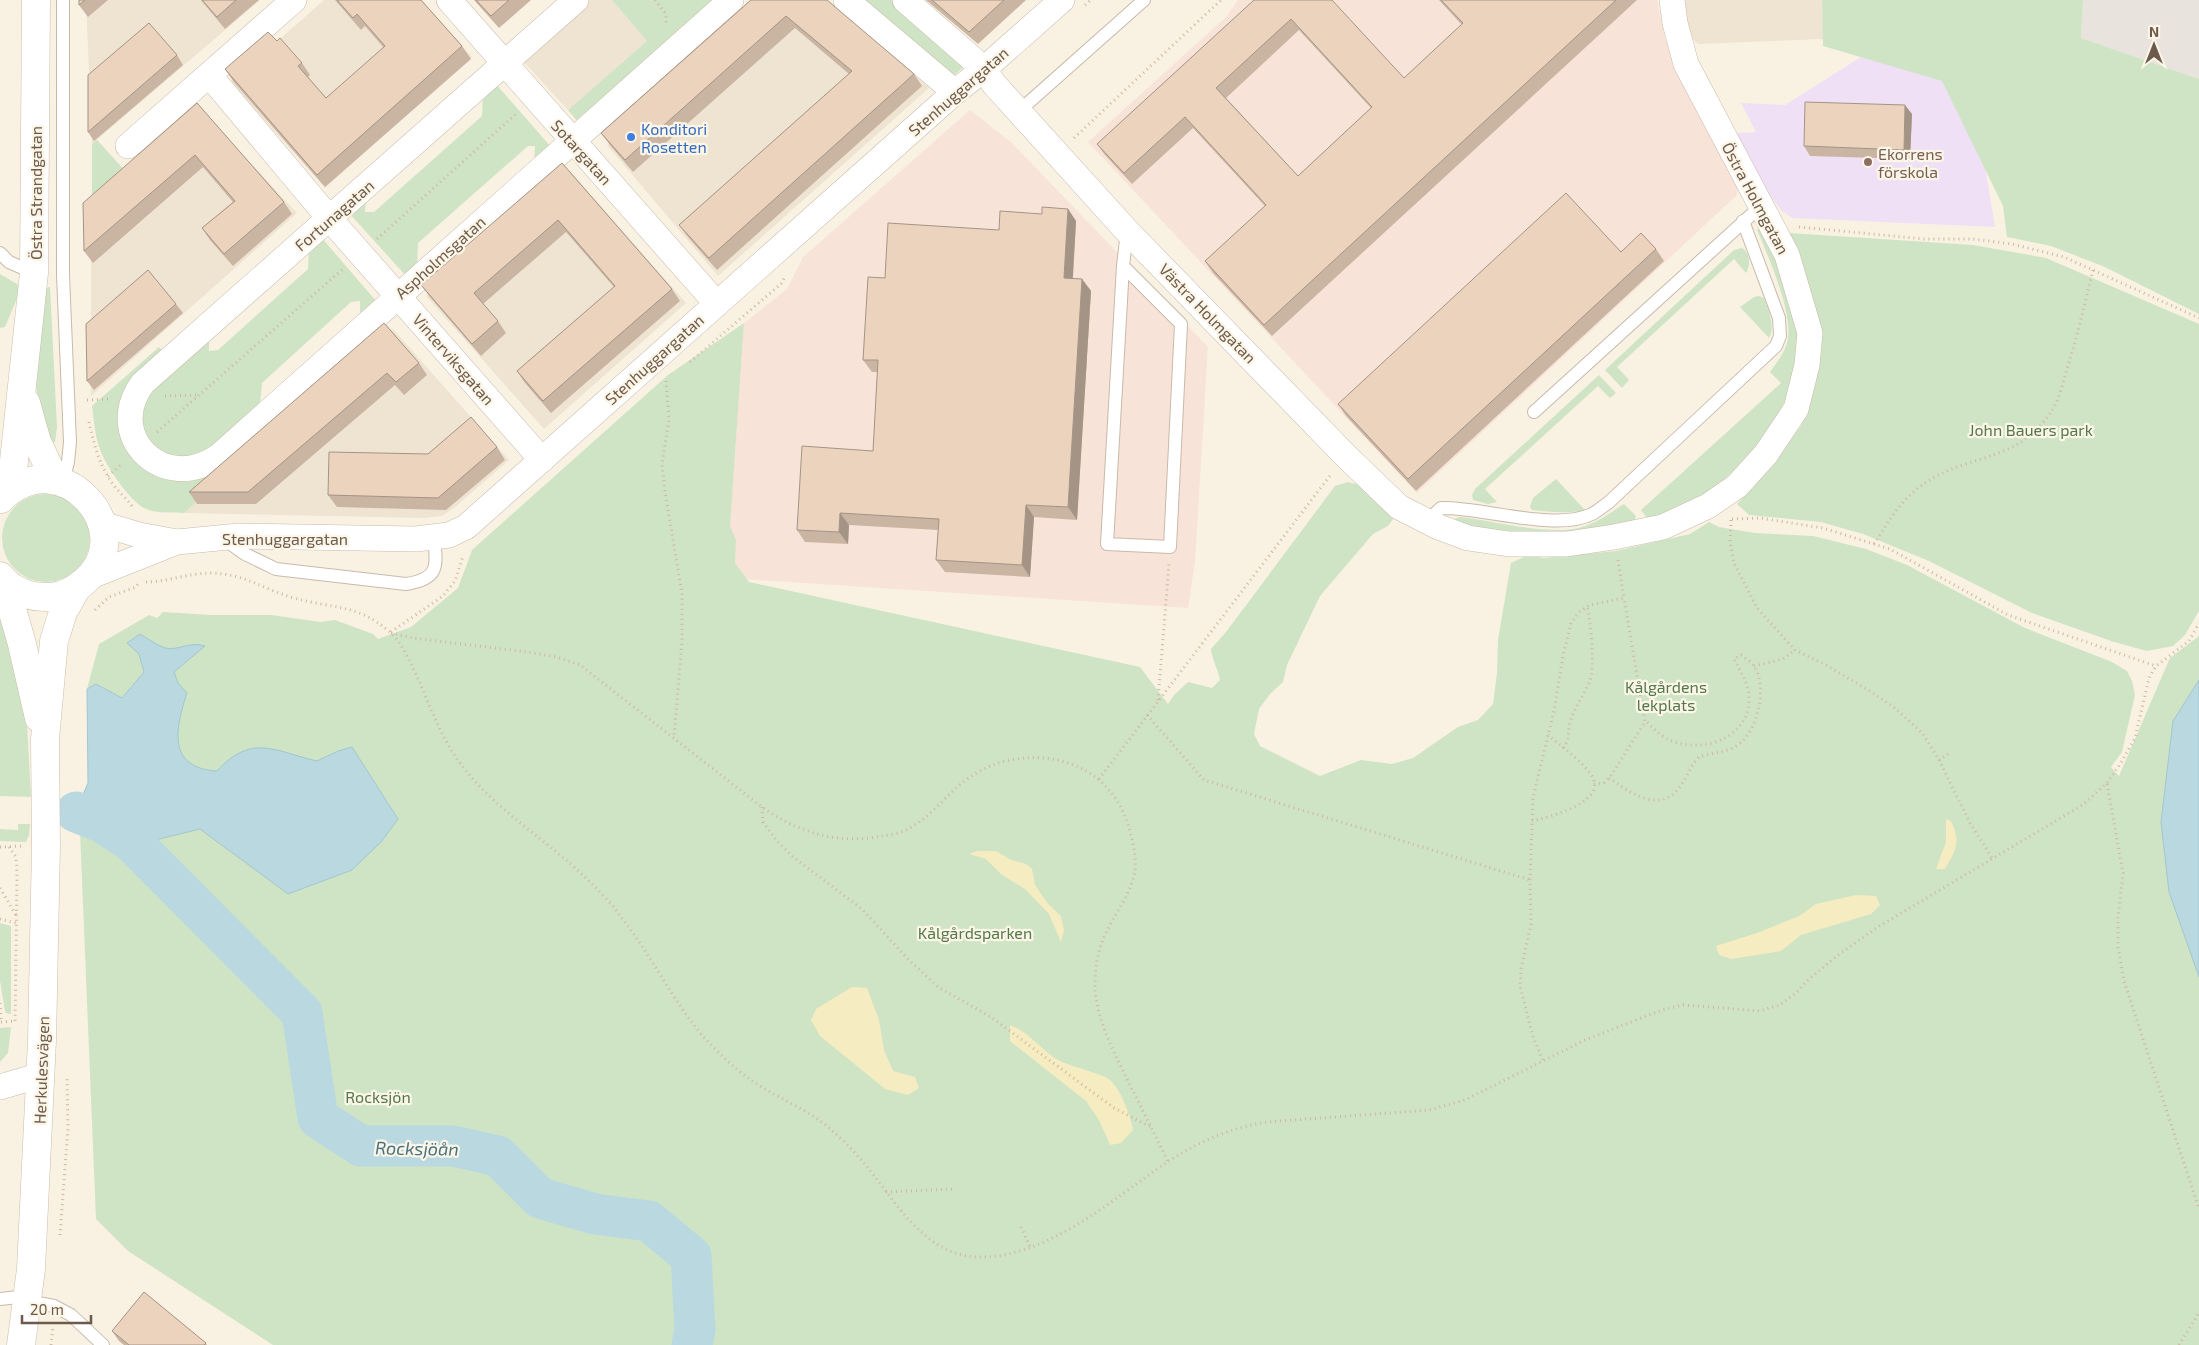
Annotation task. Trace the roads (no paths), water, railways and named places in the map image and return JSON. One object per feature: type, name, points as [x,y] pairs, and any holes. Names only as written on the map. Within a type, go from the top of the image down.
[{"type":"main road","name":"Östra Strandgatan","points":[[5,495],[18,432],[21,385],[34,273],[36,0]]},
{"type":"main road","name":"Östra Strandgatan","points":[[21,385],[37,442],[59,481]]},
{"type":"main road","points":[[5,495],[24,482],[39,479],[59,481],[81,491],[94,506],[102,524],[104,543],[99,562],[82,583],[63,612],[54,641],[44,739]]},
{"type":"main road","points":[[2,579],[20,592],[38,598],[58,596],[82,583]]},
{"type":"main road","points":[[2,579],[22,644],[44,739]]},
{"type":"main road","name":"Herkulesvägen","points":[[21,1345],[31,1270],[41,1075],[47,794],[44,739]]},
{"type":"street","points":[[128,146],[210,76],[294,0]]},
{"type":"street","name":"Sotargatan","points":[[449,0],[717,304]]},
{"type":"street","name":"Fortunagatan","points":[[140,448],[130,426],[130,413],[132,401],[143,383],[576,0]]},
{"type":"street","name":"Aspholmsgatan","points":[[140,448],[158,463],[171,469],[185,470],[208,463],[731,0]]},
{"type":"street","points":[[846,0],[955,92]]},
{"type":"street","name":"Västra Holmgatan","points":[[905,0],[989,77],[1127,230],[1345,455],[1399,506],[1432,524]]},
{"type":"street","name":"Stenhuggargatan","points":[[102,524],[139,535],[178,542],[239,536],[434,538],[449,535],[466,527],[955,92],[989,77],[1062,0]]},
{"type":"street","name":"Östra Holmgatan","points":[[1432,524],[1468,538],[1509,544],[1567,544],[1663,527],[1708,506],[1737,486],[1772,446],[1796,409],[1807,366],[1810,333],[1787,255],[1758,217],[1686,64],[1675,23],[1672,0]]},
{"type":"street","name":"Vinterviksgatan","points":[[210,76],[329,218],[398,294],[542,460]]},
{"type":"street","name":"Stenhuggargatan","points":[[82,583],[178,542]]},
{"type":"street","points":[[0,1087],[41,1075]]},
{"type":"lane","points":[[59,481],[68,462],[70,442],[63,275],[63,0]]},
{"type":"lane","points":[[1019,110],[1144,0]]},
{"type":"lane","points":[[1432,524],[1441,508],[1455,507],[1530,518],[1571,520],[1592,514],[1608,503],[1776,346],[1780,336],[1779,318],[1758,217],[1534,412]]},
{"type":"lane","points":[[1123,266],[1181,324],[1170,547],[1108,544],[1123,266],[1127,230]]},
{"type":"lane","points":[[0,252],[9,262],[34,273]]},
{"type":"lane","points":[[222,538],[245,554],[276,569],[406,584],[420,582],[429,577],[435,570],[434,538]]},
{"type":"lane","points":[[0,1299],[27,1299],[54,1306],[71,1315],[103,1345]]},
{"type":"water","points":[[140,634],[170,649],[194,645],[205,646],[174,672],[178,683],[187,693],[178,733],[182,754],[190,763],[201,768],[217,771],[230,759],[241,752],[253,748],[276,750],[317,761],[352,747],[398,819],[381,842],[352,870],[288,894],[200,829],[126,847],[76,832],[76,799],[81,799],[88,783],[87,689],[96,684],[122,698],[144,672],[139,654],[127,643]]},
{"type":"water","points":[[2199,680],[2199,977],[2169,892],[2161,822],[2173,721]]},
{"type":"waterway","name":"Rocksjöån","points":[[76,812],[101,822],[130,840],[302,1013],[318,1118],[361,1146],[453,1146],[498,1156],[540,1198],[595,1214],[649,1221],[691,1256],[695,1329],[692,1345]]},
{"type":"place","name":"Konditori Rosetten","points":[[631,137]]},
{"type":"place","name":"Ekorrens förskola","points":[[1868,162]]},
{"type":"park label","name":"John Bauers park","points":[[2031,429]]},
{"type":"park label","name":"Kålgårdens lekplats","points":[[1666,695]]},
{"type":"park label","name":"Kålgårdsparken","points":[[975,932]]},
{"type":"park label","name":"Rocksjön","points":[[378,1096]]}]
